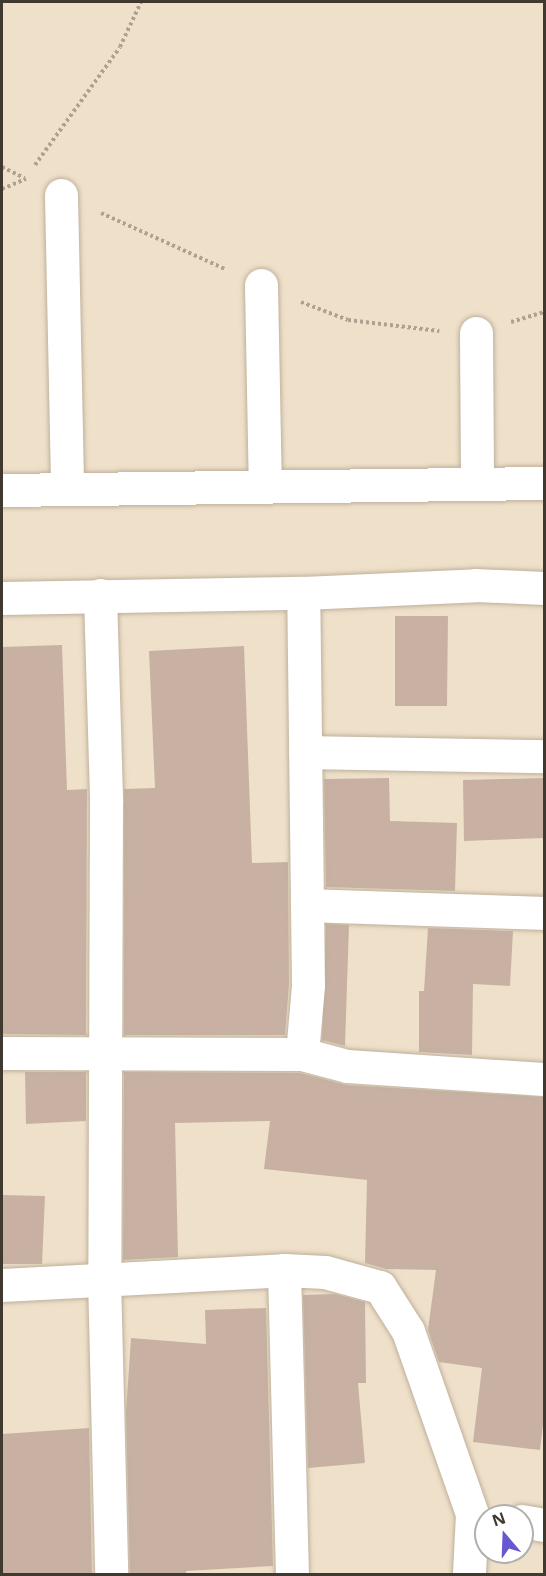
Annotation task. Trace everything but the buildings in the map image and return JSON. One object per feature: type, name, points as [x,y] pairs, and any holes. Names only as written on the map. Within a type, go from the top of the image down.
[{"type":"street","points":[[61,195],[68,489]]},
{"type":"street","points":[[261,285],[265,486]]},
{"type":"street","points":[[476,333],[477,484]]},
{"type":"street","points":[[2,490],[544,483]]},
{"type":"street","points":[[2,598],[303,593],[476,585],[544,588]]},
{"type":"street","points":[[302,1054],[308,985],[303,593]]},
{"type":"street","points":[[100,595],[106,802],[107,1052],[104,1277],[111,1575]]},
{"type":"street","points":[[305,752],[544,756]]},
{"type":"street","points":[[307,905],[544,913]]},
{"type":"street","points":[[2,1053],[302,1054],[347,1066],[544,1079]]},
{"type":"street","points":[[284,1270],[292,1575]]},
{"type":"street","points":[[2,1285],[104,1277],[284,1270],[325,1272],[380,1287],[408,1331],[475,1504]]},
{"type":"street","points":[[469,1575],[474,1545]]},
{"type":"path","points":[[2,189],[25,178],[120,47],[141,2]]},
{"type":"path","points":[[2,167],[25,178]]}]
